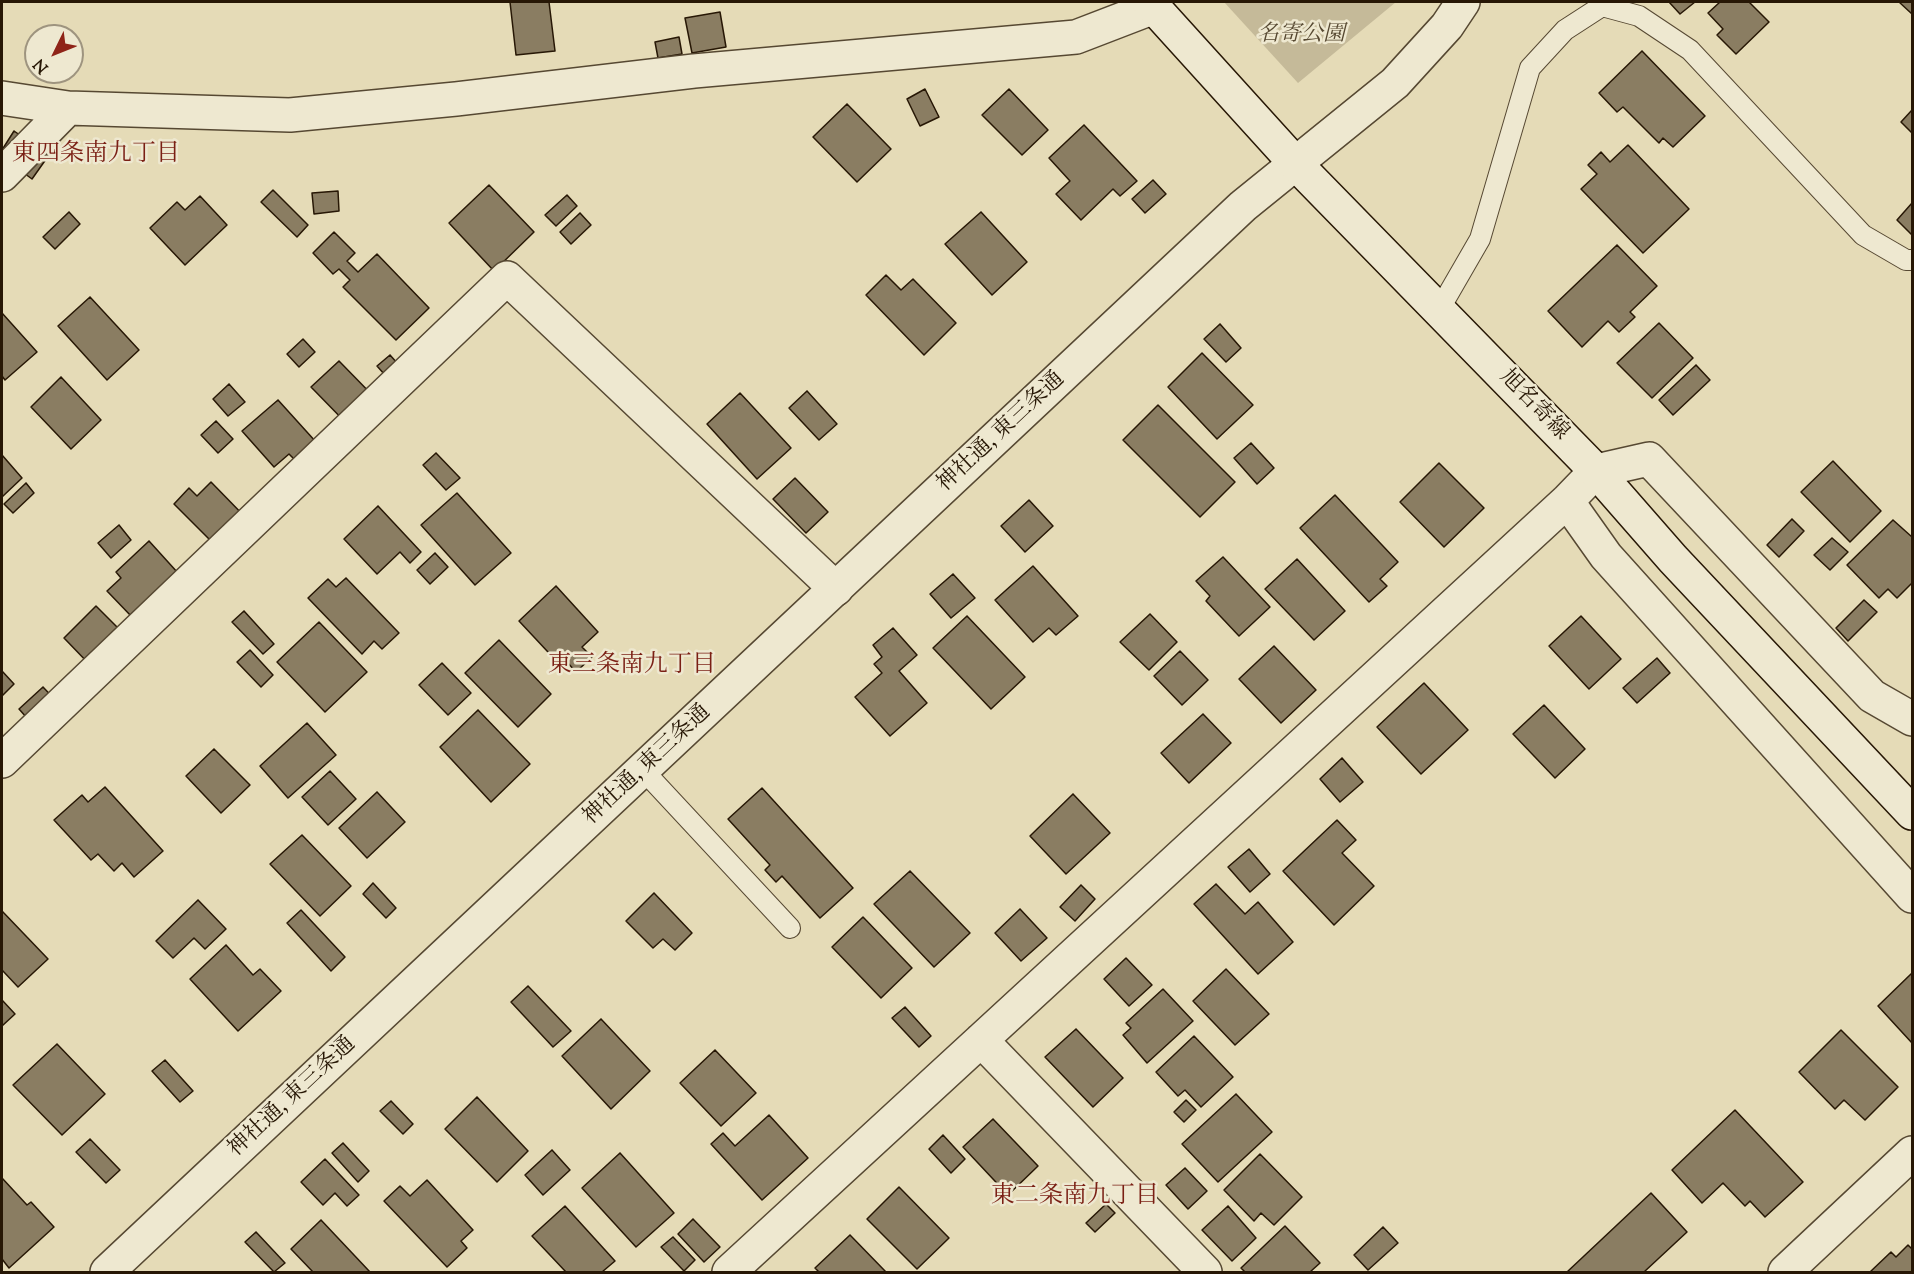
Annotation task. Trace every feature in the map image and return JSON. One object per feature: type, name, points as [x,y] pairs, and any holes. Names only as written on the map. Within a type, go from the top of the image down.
[{"type":"street","name":"神社通, 東三条通","points":[[107,1272],[1244,206],[1395,83],[1447,26],[1463,2]]},
{"type":"street","name":"旭名寄線","points":[[1151,4],[1295,163],[1596,471],[1673,559],[1912,813]]},
{"type":"street","points":[[2,98],[68,108],[302,114],[456,99],[694,71],[1076,37],[1151,4]]},
{"type":"street","points":[[2,175],[68,108]]},
{"type":"street","points":[[2,761],[507,278],[836,589]]},
{"type":"street","points":[[746,1267],[981,1040],[1568,501],[1596,471],[1648,459],[1872,696],[1911,714]]},
{"type":"street","points":[[1568,501],[1605,556],[1912,896]]},
{"type":"street","points":[[981,1040],[1205,1272]]},
{"type":"street","points":[[1785,1272],[1912,1153]]},
{"type":"lane","points":[[1439,310],[1480,239],[1530,68],[1565,30],[1602,6],[1639,16],[1690,50],[1863,235],[1906,260],[1912,260]]},
{"type":"lane","points":[[643,770],[790,928]]},
{"type":"green space","name":"名寄公園","points":[[1224,2],[1396,2],[1298,83]]},
{"type":"building","points":[[510,2],[549,2],[555,51],[516,55]]},
{"type":"building","points":[[1669,2],[1695,2],[1680,14]]},
{"type":"building","points":[[1720,2],[1749,2],[1769,22],[1736,54],[1717,35],[1723,29],[1708,13]]},
{"type":"building","points":[[1899,2],[1912,2],[1912,14]]},
{"type":"building","points":[[720,12],[726,47],[692,53],[685,18]]},
{"type":"building","points":[[679,37],[682,54],[658,58],[655,42]]},
{"type":"building","points":[[1642,51],[1705,116],[1673,147],[1663,138],[1659,143],[1623,107],[1617,112],[1599,93]]},
{"type":"building","points":[[925,89],[939,117],[920,126],[907,99]]},
{"type":"building","points":[[1009,89],[1048,130],[1022,155],[982,115]]},
{"type":"building","points":[[847,104],[891,149],[857,182],[813,137]]},
{"type":"building","points":[[1912,110],[1912,133],[1901,122]]},
{"type":"building","points":[[1084,125],[1137,181],[1120,196],[1113,189],[1081,220],[1056,194],[1070,181],[1049,158]]},
{"type":"building","points":[[14,131],[49,155],[32,179],[2,157],[2,150]]},
{"type":"building","points":[[1628,145],[1689,209],[1643,253],[1581,189],[1597,174],[1588,165],[1601,152],[1610,162]]},
{"type":"building","points":[[1153,180],[1166,194],[1145,213],[1132,199]]},
{"type":"building","points":[[489,185],[534,232],[494,271],[449,223]]},
{"type":"building","points":[[273,190],[308,225],[297,237],[261,202]]},
{"type":"building","points":[[338,191],[339,211],[314,214],[312,193]]},
{"type":"building","points":[[567,195],[577,206],[556,226],[545,215]]},
{"type":"building","points":[[200,196],[227,225],[185,265],[150,228],[177,202],[185,210]]},
{"type":"building","points":[[1912,203],[1912,235],[1897,220]]},
{"type":"building","points":[[69,212],[80,224],[55,249],[43,237]]},
{"type":"building","points":[[981,212],[1027,262],[992,295],[945,244]]},
{"type":"building","points":[[580,213],[591,225],[571,244],[560,232]]},
{"type":"building","points":[[334,232],[355,253],[347,261],[358,272],[377,254],[429,308],[396,340],[343,287],[350,280],[339,269],[333,274],[313,253]]},
{"type":"building","points":[[1617,245],[1657,286],[1630,312],[1635,317],[1619,332],[1608,321],[1582,347],[1548,311]]},
{"type":"building","points":[[886,275],[901,290],[913,279],[956,323],[924,355],[866,295]]},
{"type":"building","points":[[90,297],[139,350],[107,380],[58,326]]},
{"type":"building","points":[[2,313],[37,352],[5,380],[2,376]]},
{"type":"building","points":[[1659,323],[1693,358],[1652,398],[1617,363]]},
{"type":"building","points":[[1220,324],[1241,348],[1226,362],[1204,339]]},
{"type":"building","points":[[303,339],[315,352],[299,367],[287,354]]},
{"type":"building","points":[[1202,353],[1253,405],[1217,439],[1168,387]]},
{"type":"building","points":[[390,355],[414,382],[401,393],[377,366]]},
{"type":"building","points":[[339,361],[380,403],[352,429],[311,387]]},
{"type":"building","points":[[1696,365],[1710,380],[1673,415],[1659,400]]},
{"type":"building","points":[[61,377],[101,420],[71,449],[31,407]]},
{"type":"building","points":[[229,384],[245,402],[228,416],[213,399]]},
{"type":"building","points":[[807,391],[837,424],[819,440],[789,408]]},
{"type":"building","points":[[740,393],[791,448],[757,479],[707,424]]},
{"type":"building","points":[[278,400],[316,442],[296,461],[289,454],[274,467],[242,431]]},
{"type":"building","points":[[1158,405],[1235,482],[1200,517],[1123,440]]},
{"type":"building","points":[[216,421],[233,439],[218,453],[201,435]]},
{"type":"building","points":[[1251,443],[1274,468],[1257,484],[1234,458]]},
{"type":"building","points":[[436,453],[460,478],[446,490],[423,465]]},
{"type":"building","points":[[2,455],[22,478],[2,497]]},
{"type":"building","points":[[1833,461],[1881,511],[1850,542],[1801,492]]},
{"type":"building","points":[[1439,463],[1484,508],[1444,547],[1400,502]]},
{"type":"building","points":[[795,478],[828,512],[806,533],[773,499]]},
{"type":"building","points":[[211,482],[251,523],[222,552],[174,504],[189,488],[197,496]]},
{"type":"building","points":[[26,483],[34,493],[13,513],[4,504]]},
{"type":"building","points":[[457,493],[511,553],[475,585],[421,525]]},
{"type":"building","points":[[1335,495],[1398,562],[1380,579],[1387,586],[1369,602],[1300,528]]},
{"type":"building","points":[[1029,500],[1053,526],[1025,552],[1001,526]]},
{"type":"building","points":[[378,506],[421,552],[410,563],[400,552],[377,574],[344,539]]},
{"type":"building","points":[[1792,519],[1804,531],[1779,557],[1767,545]]},
{"type":"building","points":[[1893,520],[1912,537],[1912,583],[1897,598],[1888,589],[1879,598],[1847,565]]},
{"type":"building","points":[[119,525],[131,540],[111,558],[98,543]]},
{"type":"building","points":[[1832,538],[1848,552],[1830,570],[1814,555]]},
{"type":"building","points":[[149,541],[178,573],[132,617],[107,591],[121,578],[116,572]]},
{"type":"building","points":[[435,553],[448,567],[430,584],[417,570]]},
{"type":"building","points":[[1223,557],[1270,607],[1239,636],[1206,601],[1210,596],[1196,581]]},
{"type":"building","points":[[1297,559],[1345,611],[1314,640],[1265,589]]},
{"type":"building","points":[[1033,566],[1078,616],[1056,635],[1049,628],[1033,642],[995,600]]},
{"type":"building","points":[[953,574],[975,598],[951,618],[930,594]]},
{"type":"building","points":[[346,578],[399,633],[382,649],[374,641],[362,654],[308,598],[328,579],[336,587]]},
{"type":"building","points":[[556,586],[598,632],[582,647],[592,657],[576,672],[567,662],[562,667],[519,621]]},
{"type":"building","points":[[1864,600],[1877,612],[1848,641],[1836,628]]},
{"type":"building","points":[[96,606],[125,635],[92,667],[64,638]]},
{"type":"building","points":[[244,611],[274,644],[263,654],[232,622]]},
{"type":"building","points":[[1150,614],[1177,642],[1149,670],[1120,642]]},
{"type":"building","points":[[967,616],[1025,677],[991,709],[933,648]]},
{"type":"building","points":[[1581,616],[1621,659],[1589,689],[1549,646]]},
{"type":"building","points":[[319,622],[367,672],[325,712],[277,662]]},
{"type":"building","points":[[893,628],[917,655],[899,671],[927,703],[890,736],[855,697],[882,673],[874,664],[882,657],[873,645]]},
{"type":"building","points":[[499,640],[551,694],[518,727],[465,673]]},
{"type":"building","points":[[1274,646],[1316,690],[1281,723],[1239,679]]},
{"type":"building","points":[[250,650],[273,675],[261,687],[237,662]]},
{"type":"building","points":[[1180,651],[1208,680],[1182,705],[1154,676]]},
{"type":"building","points":[[1657,658],[1670,673],[1637,703],[1623,688]]},
{"type":"building","points":[[442,663],[471,693],[448,715],[419,685]]},
{"type":"building","points":[[2,671],[14,684],[2,696]]},
{"type":"building","points":[[1424,683],[1468,730],[1421,774],[1377,727]]},
{"type":"building","points":[[43,687],[60,705],[35,727],[19,709]]},
{"type":"building","points":[[1544,705],[1585,749],[1555,778],[1513,734]]},
{"type":"building","points":[[478,710],[530,764],[491,802],[440,747]]},
{"type":"building","points":[[1203,714],[1231,743],[1189,783],[1161,753]]},
{"type":"building","points":[[307,723],[336,755],[288,798],[260,766]]},
{"type":"building","points":[[214,749],[250,785],[221,813],[186,776]]},
{"type":"building","points":[[1342,758],[1363,782],[1340,802],[1320,779]]},
{"type":"building","points":[[330,771],[356,799],[328,825],[302,797]]},
{"type":"building","points":[[105,787],[163,851],[134,877],[122,863],[114,871],[98,854],[91,860],[54,820],[82,795],[88,802]]},
{"type":"building","points":[[762,788],[853,888],[820,918],[782,876],[776,882],[765,870],[770,865],[728,819]]},
{"type":"building","points":[[377,792],[405,822],[367,858],[339,828]]},
{"type":"building","points":[[1073,794],[1110,833],[1066,874],[1030,836]]},
{"type":"building","points":[[1337,820],[1356,840],[1342,853],[1374,886],[1334,925],[1283,871]]},
{"type":"building","points":[[302,835],[351,886],[320,916],[270,864]]},
{"type":"building","points":[[1249,849],[1270,874],[1250,892],[1228,867]]},
{"type":"building","points":[[910,871],[970,933],[934,967],[874,904]]},
{"type":"building","points":[[373,883],[396,908],[386,918],[363,894]]},
{"type":"building","points":[[1216,884],[1245,914],[1258,902],[1293,942],[1258,974],[1194,904]]},
{"type":"building","points":[[1081,885],[1095,899],[1075,921],[1060,907]]},
{"type":"building","points":[[654,893],[692,933],[675,950],[663,939],[653,948],[626,921]]},
{"type":"building","points":[[198,900],[226,929],[205,949],[194,938],[173,958],[156,941]]},
{"type":"building","points":[[1020,909],[1047,938],[1021,961],[995,933]]},
{"type":"building","points":[[301,910],[345,957],[331,971],[287,923]]},
{"type":"building","points":[[2,911],[48,959],[18,987],[2,970]]},
{"type":"building","points":[[863,917],[912,968],[881,998],[832,947]]},
{"type":"building","points":[[226,945],[253,975],[260,969],[281,991],[238,1031],[190,979]]},
{"type":"building","points":[[1126,958],[1152,985],[1129,1006],[1104,979]]},
{"type":"building","points":[[1226,969],[1269,1014],[1235,1045],[1193,1001]]},
{"type":"building","points":[[1912,973],[1912,1043],[1878,1006]]},
{"type":"building","points":[[528,986],[571,1031],[553,1047],[511,1002]]},
{"type":"building","points":[[1163,989],[1193,1021],[1147,1063],[1123,1035],[1131,1028],[1126,1023]]},
{"type":"building","points":[[2,1000],[15,1014],[2,1026]]},
{"type":"building","points":[[905,1007],[931,1036],[919,1047],[892,1018]]},
{"type":"building","points":[[601,1019],[650,1071],[611,1109],[562,1056]]},
{"type":"building","points":[[1076,1029],[1123,1078],[1093,1107],[1045,1057]]},
{"type":"building","points":[[1841,1030],[1898,1087],[1865,1120],[1844,1100],[1835,1109],[1799,1072]]},
{"type":"building","points":[[1194,1036],[1233,1077],[1201,1107],[1185,1090],[1178,1096],[1156,1072]]},
{"type":"building","points":[[57,1044],[105,1094],[62,1135],[13,1085]]},
{"type":"building","points":[[715,1050],[756,1093],[721,1126],[680,1083]]},
{"type":"building","points":[[165,1060],[193,1091],[180,1102],[152,1071]]},
{"type":"building","points":[[1236,1094],[1272,1132],[1218,1182],[1182,1144]]},
{"type":"building","points":[[477,1097],[528,1151],[497,1182],[445,1129]]},
{"type":"building","points":[[1186,1100],[1196,1110],[1184,1122],[1174,1112]]},
{"type":"building","points":[[391,1101],[413,1124],[403,1134],[380,1111]]},
{"type":"building","points":[[1735,1110],[1803,1182],[1765,1217],[1750,1201],[1745,1206],[1723,1183],[1702,1203],[1672,1170]]},
{"type":"building","points":[[769,1115],[808,1158],[762,1200],[711,1144],[723,1133],[735,1146]]},
{"type":"building","points":[[993,1119],[1038,1166],[1008,1195],[963,1147]]},
{"type":"building","points":[[943,1135],[965,1159],[951,1173],[929,1149]]},
{"type":"building","points":[[90,1139],[120,1170],[106,1183],[76,1152]]},
{"type":"building","points":[[343,1143],[369,1171],[358,1182],[332,1153]]},
{"type":"building","points":[[552,1150],[570,1170],[543,1195],[525,1175]]},
{"type":"building","points":[[620,1153],[674,1213],[636,1247],[582,1188]]},
{"type":"building","points":[[1260,1154],[1302,1197],[1274,1225],[1261,1213],[1254,1221],[1224,1190]]},
{"type":"building","points":[[325,1159],[359,1195],[347,1206],[335,1193],[323,1205],[301,1182]]},
{"type":"building","points":[[1185,1168],[1207,1191],[1188,1209],[1166,1185]]},
{"type":"building","points":[[2,1178],[27,1205],[31,1202],[54,1227],[9,1268],[2,1259]]},
{"type":"building","points":[[427,1180],[473,1230],[461,1241],[467,1248],[447,1267],[384,1201],[400,1186],[410,1196]]},
{"type":"building","points":[[899,1187],[949,1238],[917,1269],[867,1219]]},
{"type":"building","points":[[1651,1193],[1687,1232],[1644,1272],[1567,1272]]},
{"type":"building","points":[[1106,1204],[1115,1213],[1095,1232],[1086,1223]]},
{"type":"building","points":[[565,1206],[615,1261],[602,1272],[566,1272],[532,1236]]},
{"type":"building","points":[[1228,1206],[1256,1238],[1232,1261],[1202,1230]]},
{"type":"building","points":[[693,1219],[720,1247],[704,1262],[678,1234]]},
{"type":"building","points":[[321,1220],[370,1272],[313,1272],[291,1249]]},
{"type":"building","points":[[1285,1226],[1320,1263],[1310,1272],[1245,1272],[1241,1268]]},
{"type":"building","points":[[1383,1227],[1398,1243],[1368,1270],[1354,1255]]},
{"type":"building","points":[[256,1232],[285,1263],[274,1272],[245,1242]]},
{"type":"building","points":[[850,1235],[886,1272],[819,1272],[815,1268]]},
{"type":"building","points":[[673,1237],[695,1260],[684,1271],[661,1247]]},
{"type":"building","points":[[1908,1245],[1912,1249],[1912,1272],[1870,1272],[1891,1252],[1896,1257]]},
{"type":"district","name":"東四条南九丁目","points":[[96,156]]},
{"type":"district","name":"東三条南九丁目","points":[[632,667]]},
{"type":"district","name":"東二条南九丁目","points":[[1075,1198]]}]
